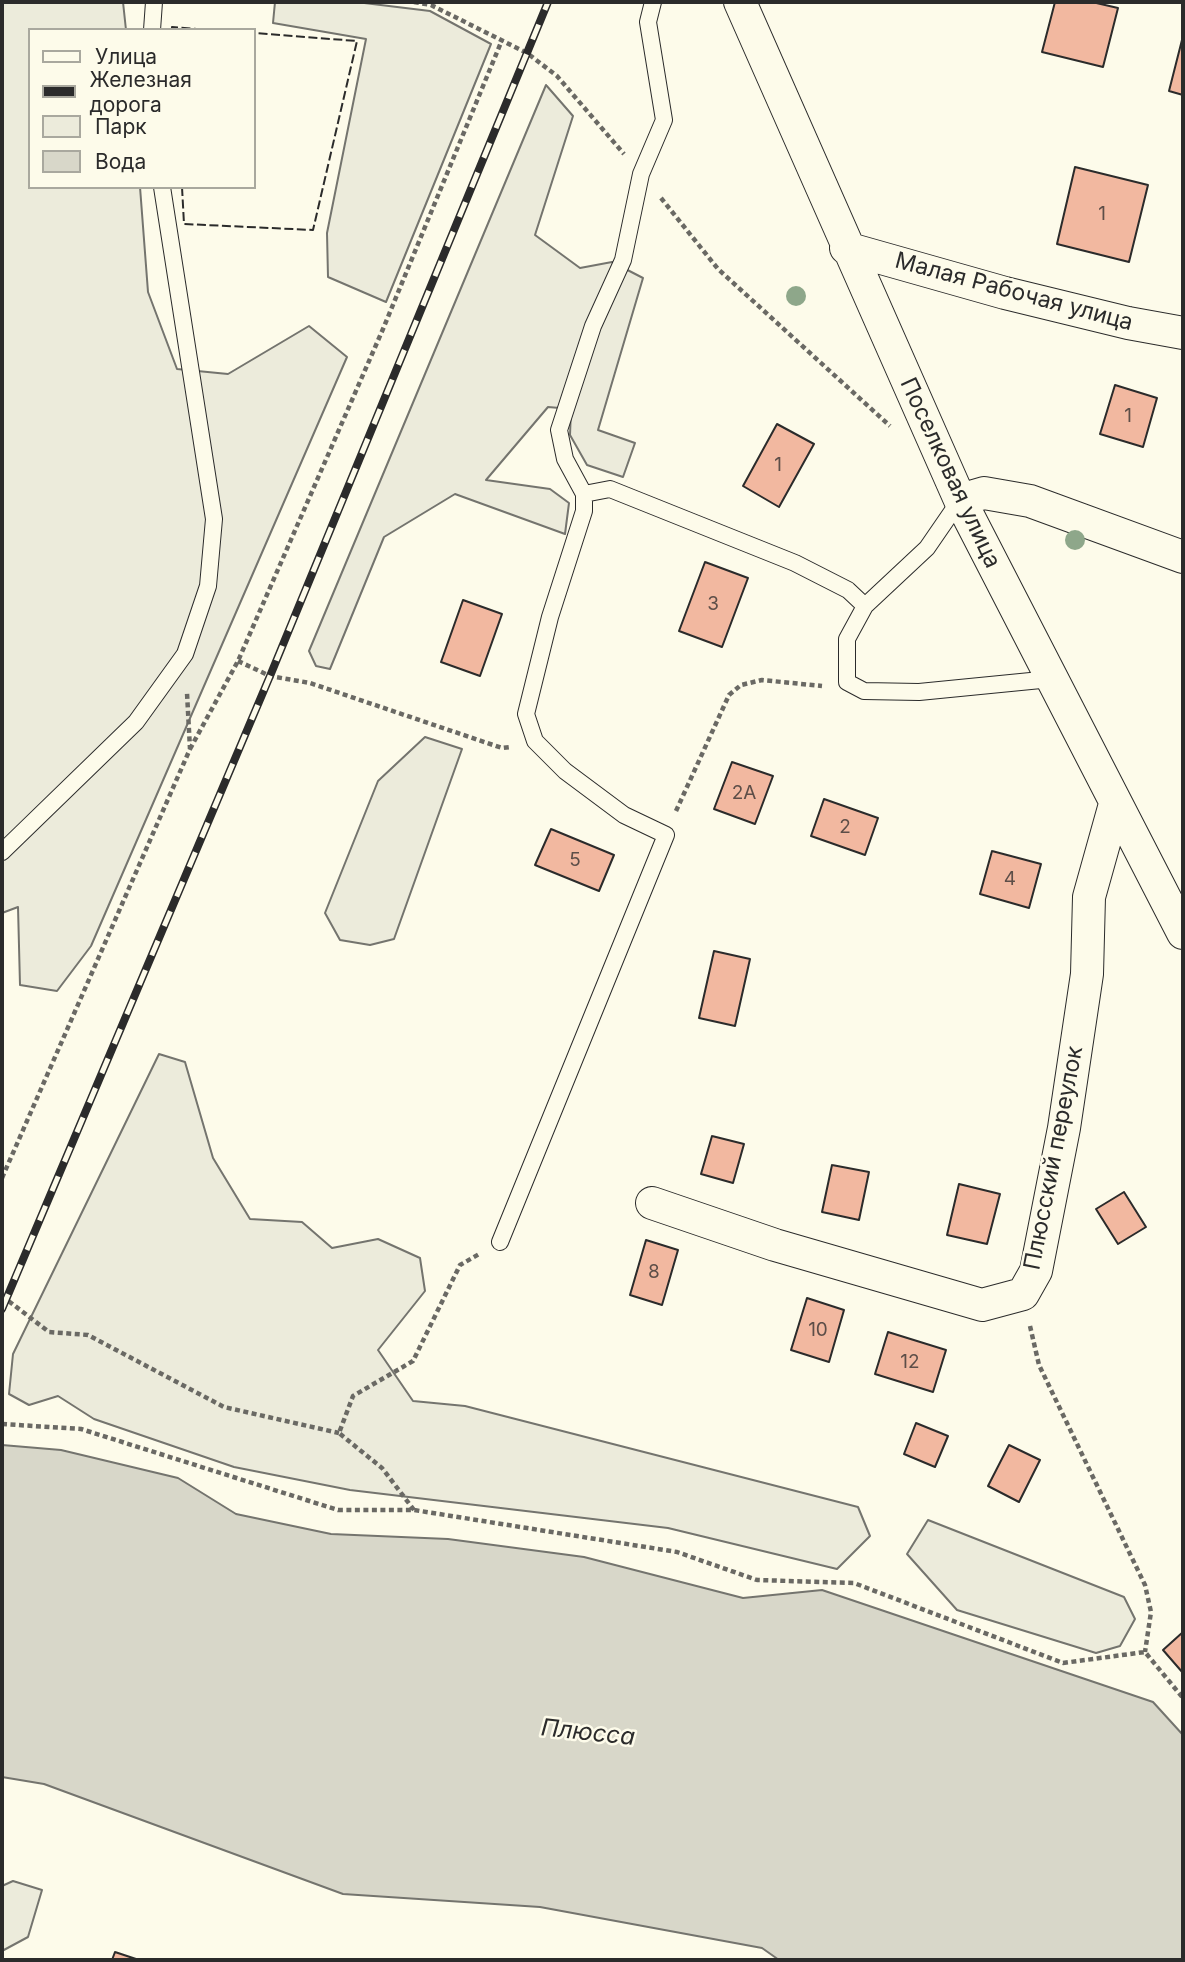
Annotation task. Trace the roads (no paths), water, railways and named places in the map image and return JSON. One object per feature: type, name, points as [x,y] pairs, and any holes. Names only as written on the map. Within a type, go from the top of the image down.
[{"type":"street","name":"Поселковая улица","points":[[740,2],[846,248],[960,500],[1183,933]]},
{"type":"street","name":"Малая Рабочая улица","points":[[846,248],[1006,293],[1128,323],[1183,333]]},
{"type":"street","points":[[960,500],[984,493],[1030,502],[1183,557]]},
{"type":"street","name":"Плюсский переулок","points":[[652,1203],[775,1245],[982,1305],[1023,1294],[1036,1271],[1063,1129],[1087,974],[1089,897],[1115,804]]},
{"type":"lane","points":[[152,28],[154,2]]},
{"type":"lane","points":[[500,1241],[666,835],[624,815],[565,771],[535,741],[526,714],[550,617],[584,511],[584,494],[565,459],[559,430],[593,326],[623,260],[641,174],[664,120],[648,22],[653,2]]},
{"type":"lane","points":[[2,852],[136,722],[185,654],[208,586],[214,519],[162,189]]},
{"type":"lane","points":[[584,494],[610,489],[770,553],[848,590],[865,606]]},
{"type":"lane","points":[[960,500],[927,548],[865,606],[847,639],[847,682],[864,691],[919,692],[1051,680]]},
{"type":"water","name":"Плюсса","points":[[2,1445],[61,1450],[178,1478],[236,1514],[331,1534],[448,1539],[584,1557],[743,1598],[822,1590],[1153,1702],[1183,1735],[1183,1960],[779,1960],[762,1948],[540,1907],[343,1894],[44,1784],[2,1777]]},
{"type":"railway","points":[[2,1309],[270,676],[548,2]]}]
